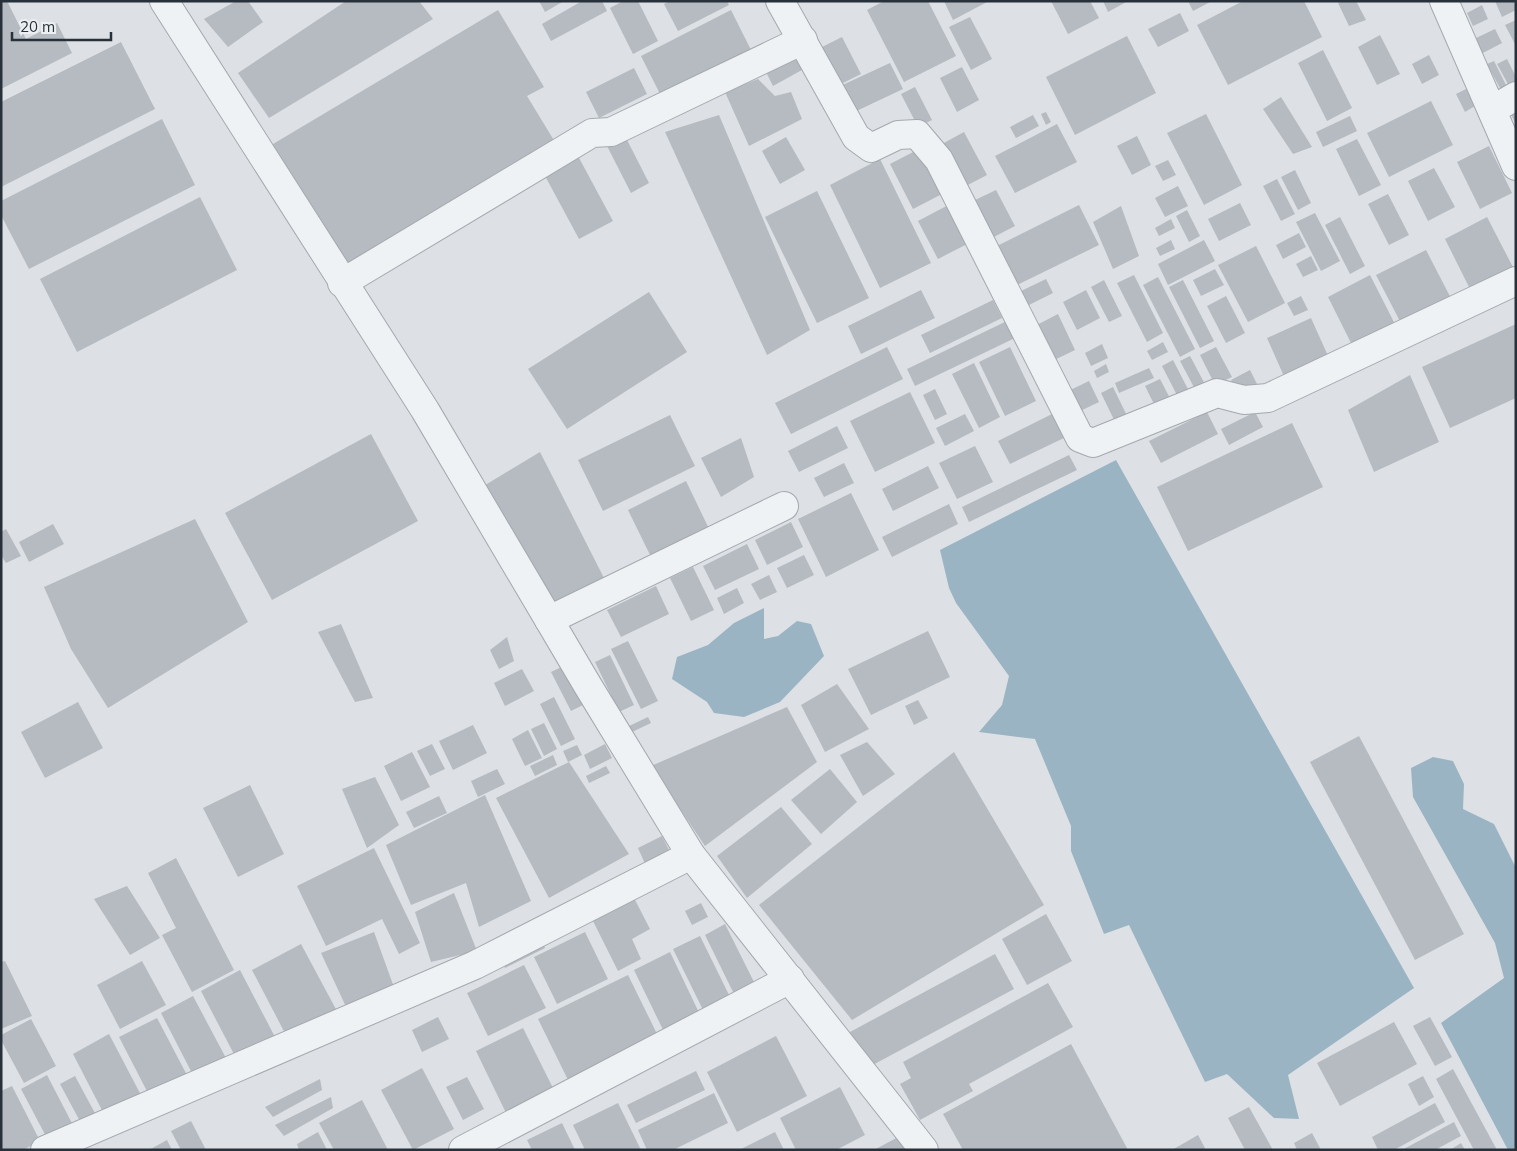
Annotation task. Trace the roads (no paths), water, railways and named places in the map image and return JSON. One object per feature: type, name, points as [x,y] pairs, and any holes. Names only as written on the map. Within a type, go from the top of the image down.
[{"type":"street","points":[[164,1],[342,283],[425,410],[691,855],[924,1150]]},
{"type":"street","points":[[780,1],[856,137],[871,148],[898,135],[916,134],[939,160],[1080,438],[1093,443],[1217,393],[1244,400],[1268,398],[1516,281]]},
{"type":"street","points":[[1444,1],[1516,166]]},
{"type":"street","points":[[342,283],[592,133],[611,132],[803,40]]},
{"type":"street","points":[[1492,110],[1516,96]]},
{"type":"street","points":[[549,620],[784,506]]},
{"type":"street","points":[[45,1150],[475,965],[691,855]]},
{"type":"street","points":[[463,1150],[790,979]]},
{"type":"water","points":[[1116,460],[1414,988],[1288,1075],[1299,1119],[1274,1118],[1227,1074],[1205,1082],[1129,925],[1104,934],[1071,851],[1071,826],[1035,739],[979,732],[1002,705],[1009,676],[956,603],[949,588],[940,550]]},
{"type":"water","points":[[764,608],[764,639],[778,636],[797,621],[811,624],[824,656],[780,702],[744,717],[714,713],[707,702],[672,679],[677,657],[708,645],[734,623]]},
{"type":"water","points":[[1433,757],[1453,761],[1464,784],[1463,809],[1494,824],[1516,868],[1516,1150],[1508,1150],[1441,1023],[1504,978],[1495,943],[1413,797],[1411,768]]}]
